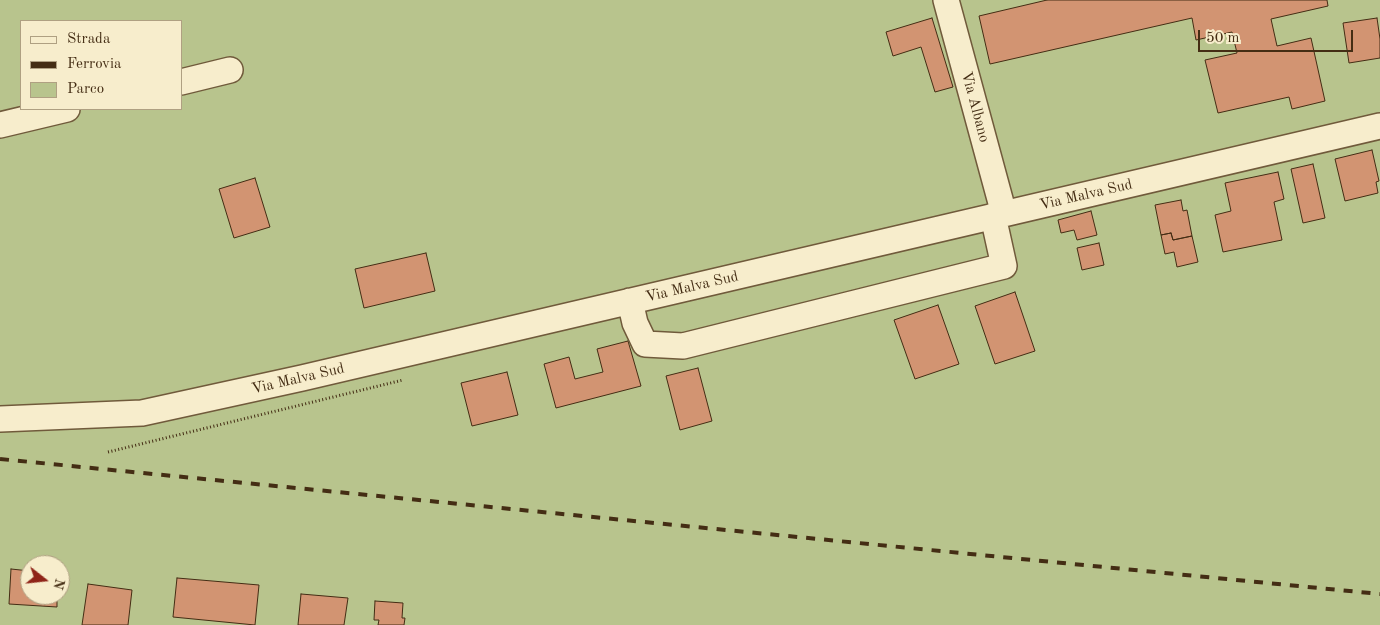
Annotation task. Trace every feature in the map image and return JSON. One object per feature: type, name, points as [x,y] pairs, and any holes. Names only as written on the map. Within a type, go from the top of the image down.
[{"type":"street","name":"Via Albano","points":[[630,301],[635,323],[645,344],[683,346],[1004,266],[998,215],[946,0]]},
{"type":"street","points":[[182,82],[230,70]]},
{"type":"street","points":[[0,125],[63,110]]},
{"type":"street","name":"Via Malva Sud","points":[[0,420],[142,413],[302,378],[1380,126]]},
{"type":"green space","points":[[0,0],[1380,0],[1380,625],[0,625]]},
{"type":"building","points":[[1047,0],[1327,0],[1328,6],[1271,19],[1277,46],[1311,38],[1325,101],[1292,109],[1289,97],[1218,113],[1205,60],[1237,53],[1232,32],[1196,40],[1192,18],[990,64],[979,16]]},
{"type":"building","points":[[932,18],[953,87],[935,92],[921,47],[893,56],[886,32]]},
{"type":"building","points":[[1377,18],[1380,58],[1349,63],[1343,23]]},
{"type":"building","points":[[1372,150],[1379,181],[1376,182],[1378,193],[1345,201],[1335,159]]},
{"type":"building","points":[[1313,164],[1325,218],[1303,223],[1291,169]]},
{"type":"building","points":[[1278,172],[1284,199],[1274,202],[1282,240],[1223,252],[1215,215],[1231,211],[1225,183]]},
{"type":"building","points":[[255,178],[270,227],[234,238],[219,189]]},
{"type":"building","points":[[1181,200],[1183,211],[1187,210],[1192,236],[1173,240],[1171,233],[1161,235],[1155,205]]},
{"type":"building","points":[[1091,211],[1097,235],[1077,240],[1074,230],[1061,233],[1058,220]]},
{"type":"building","points":[[1171,233],[1173,240],[1192,236],[1198,262],[1177,267],[1174,252],[1165,254],[1161,235]]},
{"type":"building","points":[[1099,243],[1104,265],[1082,270],[1077,248]]},
{"type":"building","points":[[426,253],[435,291],[364,308],[355,269]]},
{"type":"building","points":[[1015,292],[1035,351],[995,364],[975,306]]},
{"type":"building","points":[[938,305],[959,364],[915,379],[894,320]]},
{"type":"building","points":[[628,341],[641,386],[556,408],[544,364],[569,357],[575,379],[603,372],[597,349]]},
{"type":"building","points":[[698,368],[712,421],[680,430],[666,376]]},
{"type":"building","points":[[507,372],[518,415],[472,426],[461,383]]},
{"type":"building","points":[[11,569],[20,570],[20,605],[9,604]]},
{"type":"building","points":[[177,578],[259,585],[255,625],[173,617]]},
{"type":"building","points":[[88,584],[132,590],[128,625],[82,625]]},
{"type":"building","points":[[301,594],[348,598],[344,625],[298,625]]},
{"type":"building","points":[[375,601],[403,603],[402,618],[405,618],[404,625],[378,625],[379,620],[374,620]]},
{"type":"building","points":[[25,605],[57,605],[57,607]]},
{"type":"railway","points":[[0,459],[1380,594]]}]
